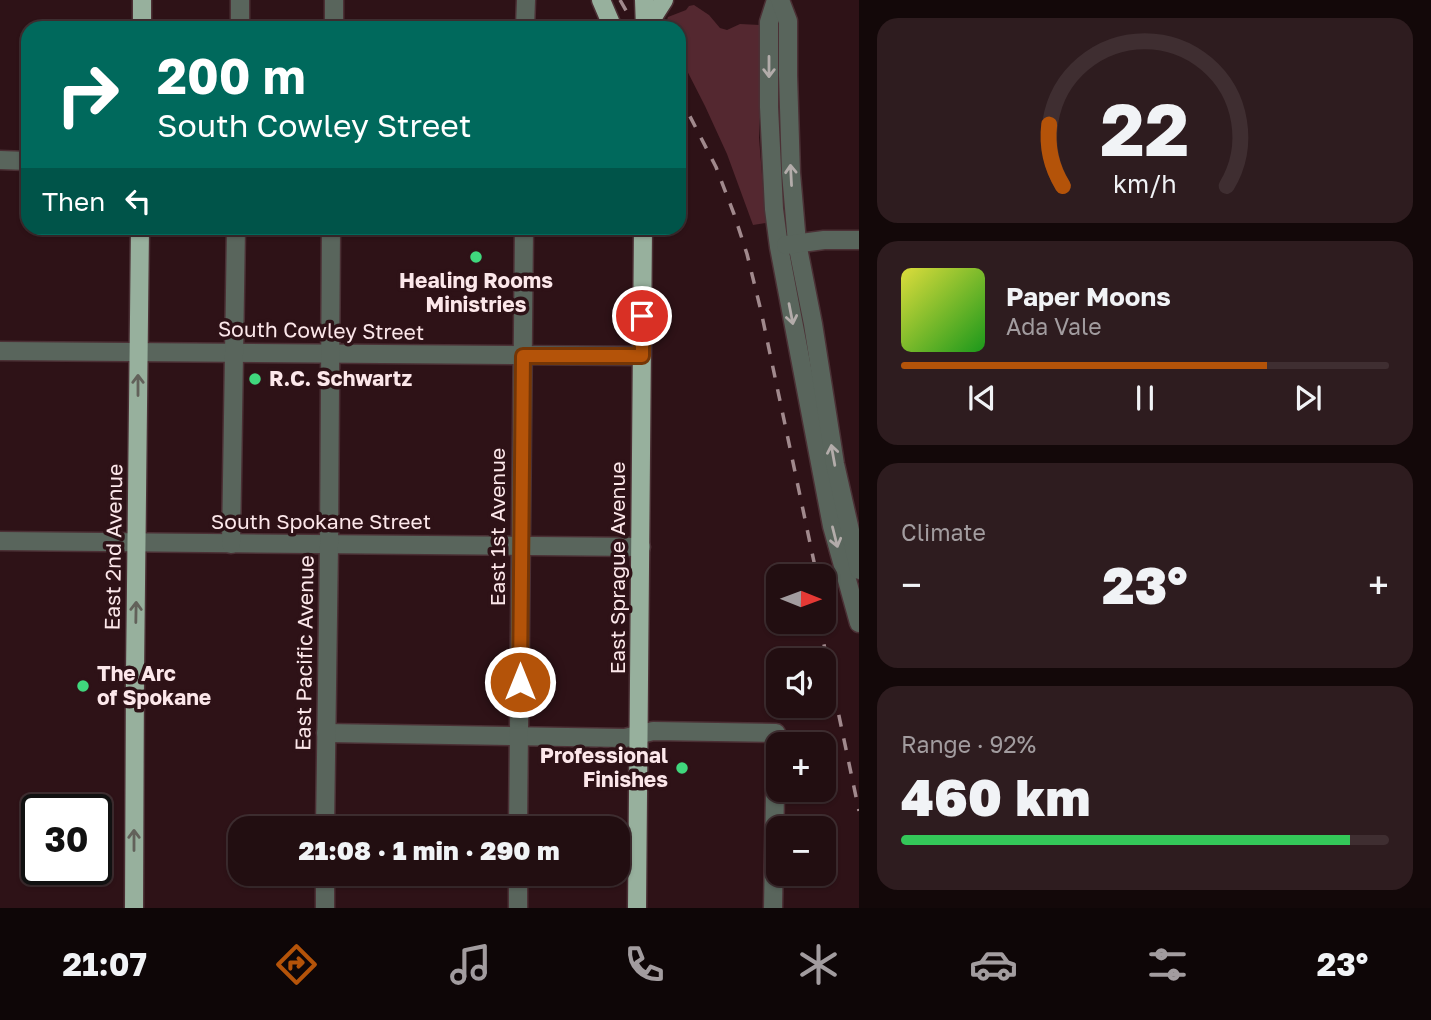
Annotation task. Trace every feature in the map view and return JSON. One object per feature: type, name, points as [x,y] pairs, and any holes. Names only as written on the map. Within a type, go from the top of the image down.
[{"type":"main road","points":[[142,0],[142,21]]},
{"type":"main road","points":[[601,0],[610,21]]},
{"type":"main road","points":[[645,0],[646,21]]},
{"type":"main road","points":[[650,21],[664,0]]},
{"type":"main road","name":"East 2nd Avenue","points":[[134,908],[140,235]]},
{"type":"main road","name":"East Sprague Avenue","points":[[637,908],[643,235]]},
{"type":"street","points":[[240,0],[240,21]]},
{"type":"street","points":[[334,0],[334,21]]},
{"type":"street","points":[[525,21],[526,0]]},
{"type":"street","points":[[778,0],[788,21],[791,173],[797,243],[813,324],[837,478],[859,570]]},
{"type":"street","points":[[778,0],[769,22],[774,209],[832,526],[859,623]]},
{"type":"street","points":[[0,160],[21,161]]},
{"type":"street","points":[[231,544],[236,235]]},
{"type":"street","name":"East Pacific Avenue","points":[[325,816],[331,235]]},
{"type":"street","name":"East 1st Avenue","points":[[518,816],[524,235]]},
{"type":"street","points":[[779,247],[824,240],[859,240]]},
{"type":"street","name":"South Cowley Street","points":[[0,351],[642,356]]},
{"type":"street","name":"South Spokane Street","points":[[0,541],[641,547]]},
{"type":"street","points":[[326,733],[625,738],[653,731],[776,733],[773,908]]},
{"type":"street","points":[[325,886],[325,908]]},
{"type":"street","points":[[518,886],[518,908]]},
{"type":"shaded area","points":[[694,5],[709,15],[720,28],[727,30],[740,24],[760,25],[759,138],[766,223],[753,225],[727,154],[686,69],[686,21],[667,21],[668,17],[686,10]]},
{"type":"railway","points":[[620,0],[632,21]]},
{"type":"railway","points":[[686,109],[716,167],[747,254],[814,564]]},
{"type":"railway","points":[[822,634],[859,811]]},
{"type":"place","name":"Healing Rooms Ministries","points":[[476,257]]},
{"type":"place","name":"R.C. Schwartz","points":[[255,379]]},
{"type":"place","name":"The Arc of Spokane","points":[[83,686]]},
{"type":"place","name":"Professional Finishes","points":[[682,768]]},
{"type":"route","points":[[520,682],[523,356],[642,356],[642,316]]}]
